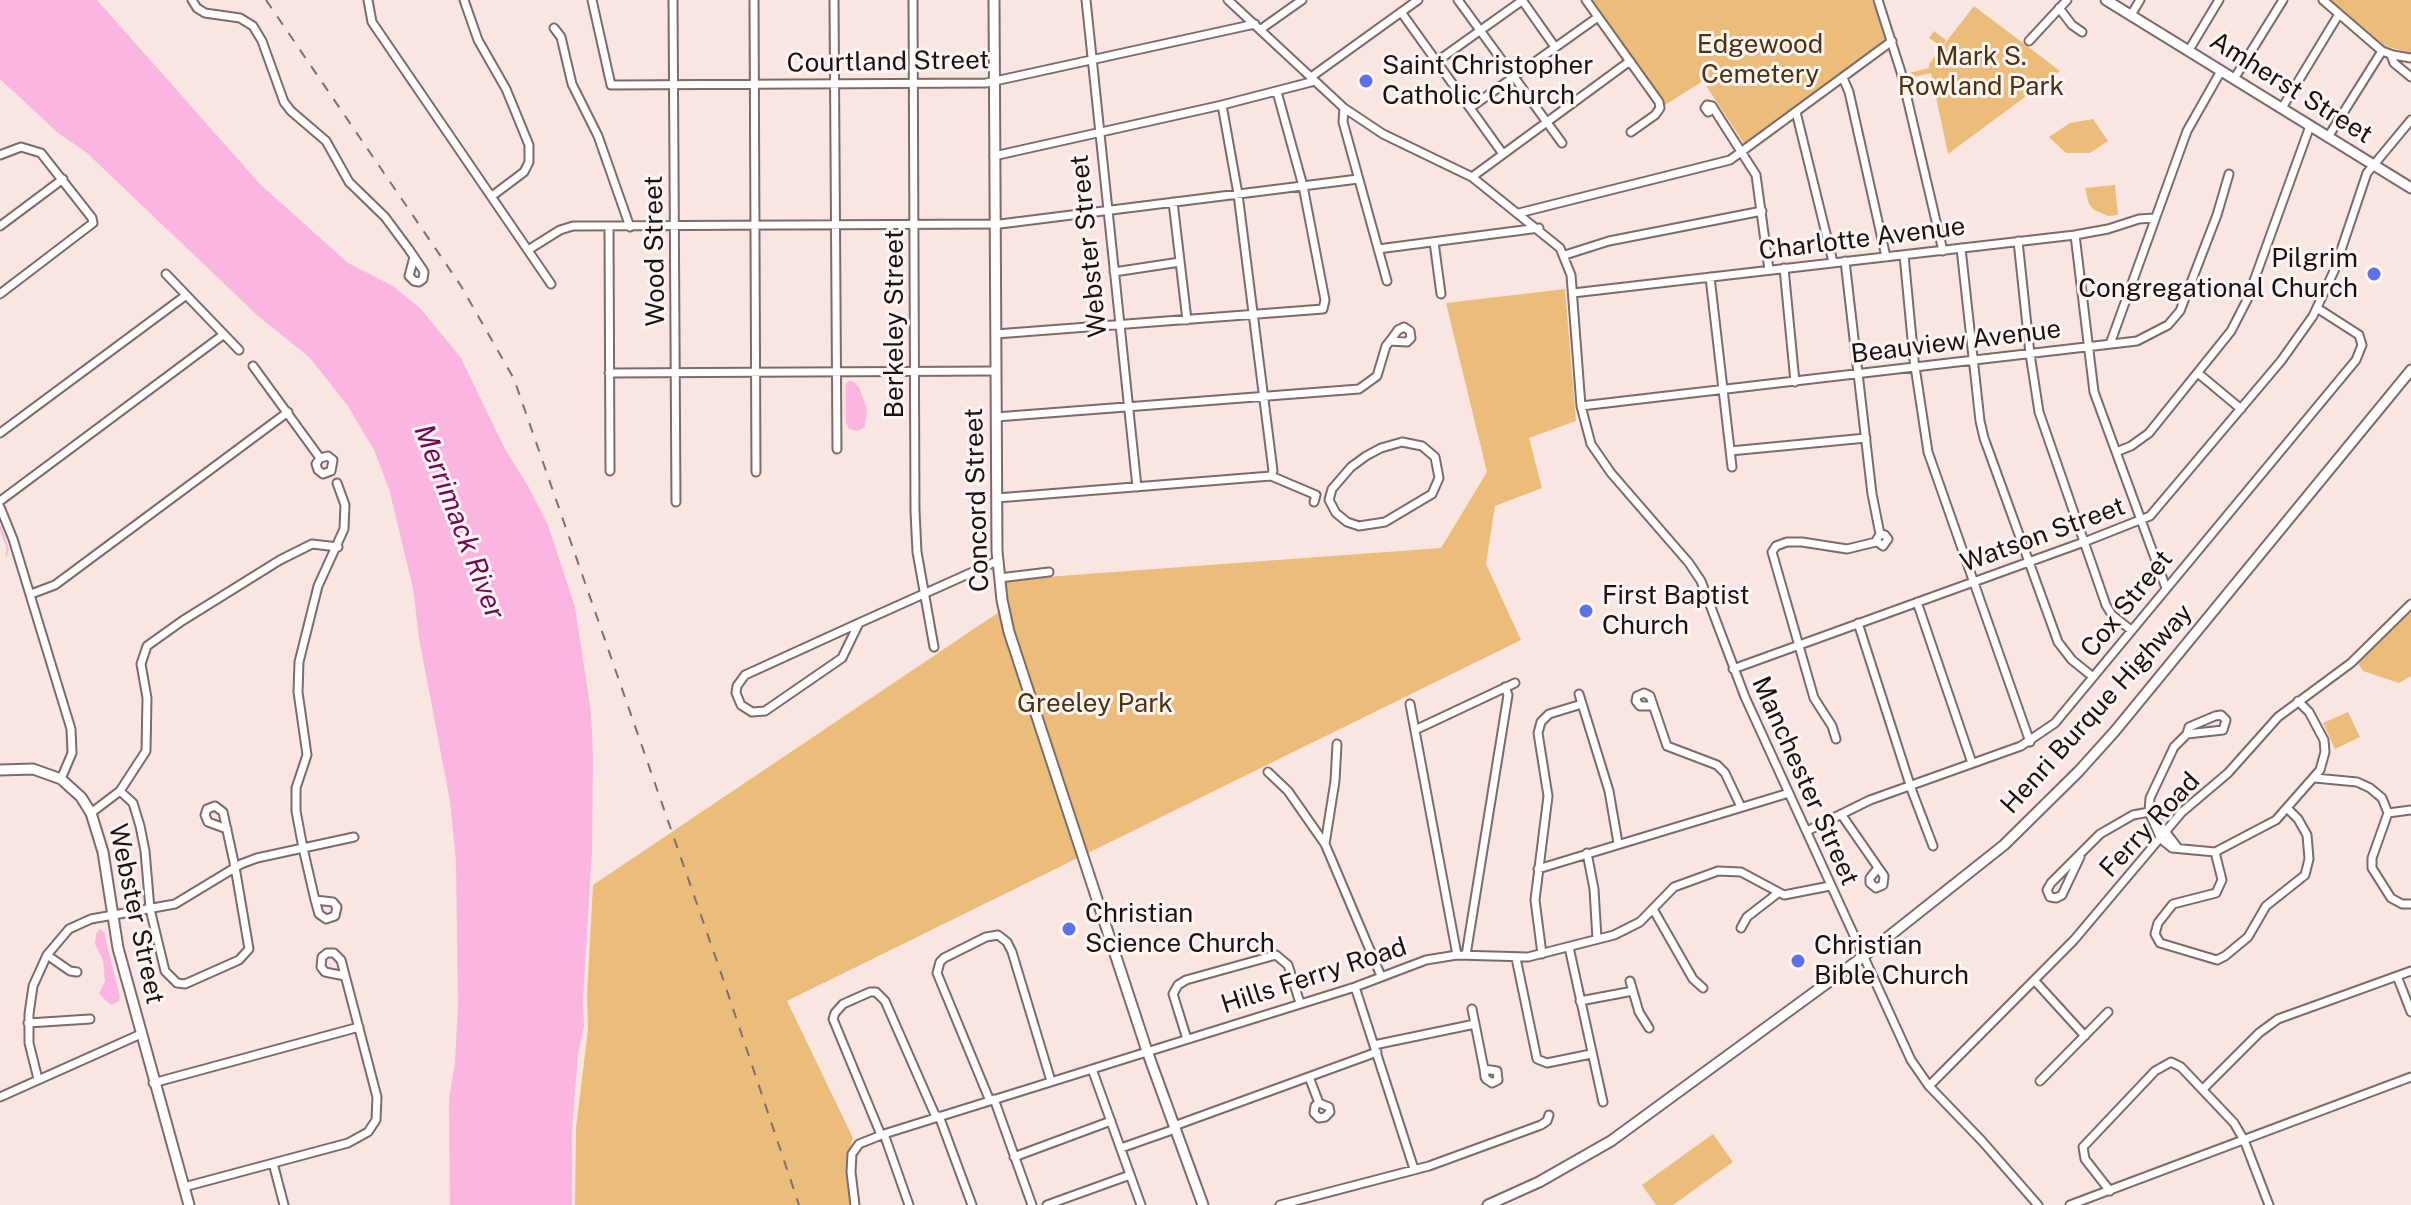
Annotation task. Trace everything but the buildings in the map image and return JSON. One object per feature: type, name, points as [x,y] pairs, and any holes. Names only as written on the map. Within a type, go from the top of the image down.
[{"type":"main road","name":"Concord Street","points":[[994,0],[999,578],[1009,632],[1147,1051],[1203,1205]]},
{"type":"main road","name":"Amherst Street","points":[[2106,0],[2411,188]]},
{"type":"main road","name":"Henri Burque Highway","points":[[1488,1205],[1539,1182],[1611,1141],[1864,956],[1990,857],[2079,771],[2115,731],[2411,370]]},
{"type":"main road","name":"Henri Burque Highway","points":[[2380,411],[2411,381]]},
{"type":"main road","points":[[0,770],[33,769],[61,779]]},
{"type":"main road","name":"Webster Street","points":[[61,779],[81,797],[91,813],[103,852],[118,948],[189,1205]]},
{"type":"street","points":[[192,0],[205,13],[240,18],[253,26],[288,108],[326,141],[349,182],[385,217],[414,257]]},
{"type":"street","points":[[368,0],[372,22],[551,284]]},
{"type":"street","points":[[464,0],[478,40],[513,103],[529,151],[529,162],[524,172],[492,196]]},
{"type":"street","name":"Courtland Street","points":[[592,0],[611,85],[993,82],[1258,26]]},
{"type":"street","name":"Wood Street","points":[[673,0],[676,502]]},
{"type":"street","points":[[754,0],[756,472]]},
{"type":"street","points":[[834,0],[837,449]]},
{"type":"street","name":"Berkeley Street","points":[[913,0],[915,511],[917,552],[934,647]]},
{"type":"street","name":"Webster Street","points":[[1086,0],[1137,487]]},
{"type":"street","points":[[1228,0],[1344,108],[1391,139],[1472,177],[1557,243],[1565,255],[1609,241],[1762,211]]},
{"type":"street","points":[[1258,26],[1302,0]]},
{"type":"street","points":[[994,156],[1277,92],[1313,79],[1418,0]]},
{"type":"street","points":[[1458,0],[1562,143]]},
{"type":"street","points":[[1436,62],[1522,0],[1555,47]]},
{"type":"street","points":[[1586,0],[1656,97],[1660,108],[1631,132]]},
{"type":"street","points":[[1878,0],[1892,41],[1943,251]]},
{"type":"street","points":[[2029,41],[2067,0]]},
{"type":"street","points":[[2131,15],[2140,0]]},
{"type":"street","points":[[2189,50],[2219,0]]},
{"type":"street","points":[[2234,79],[2283,0]]},
{"type":"street","points":[[2323,0],[2411,77]]},
{"type":"street","points":[[2059,8],[2082,32]]},
{"type":"street","points":[[1401,12],[1503,154]]},
{"type":"street","points":[[2282,108],[2339,14]]},
{"type":"street","points":[[1470,108],[1598,17]]},
{"type":"street","points":[[554,28],[561,37],[572,84],[598,136],[630,227]]},
{"type":"street","points":[[1519,213],[1719,164],[1741,152],[1892,41]]},
{"type":"street","points":[[2386,53],[2411,58]]},
{"type":"street","points":[[2328,137],[2386,53]]},
{"type":"street","points":[[1472,177],[1630,61]]},
{"type":"street","points":[[2110,344],[2187,131],[2221,71]]},
{"type":"street","points":[[1843,78],[1849,92],[1886,257]]},
{"type":"street","points":[[996,334],[1315,311],[1324,306],[1303,186],[1277,92]]},
{"type":"street","points":[[1222,105],[1238,194],[1254,315],[1273,471],[1271,476]]},
{"type":"street","points":[[1344,108],[1343,122],[1387,281]]},
{"type":"street","points":[[1714,109],[1756,175],[1769,270]]},
{"type":"street","points":[[1796,112],[1833,262]]},
{"type":"street","name":"Watson Street","points":[[1733,669],[2141,521],[2161,505],[2295,343],[2317,308],[2372,164],[2411,120]]},
{"type":"street","points":[[2116,452],[2143,439],[2199,374],[2243,311],[2310,126]]},
{"type":"street","points":[[0,155],[14,148],[34,149],[63,179],[93,223],[0,294]]},
{"type":"street","name":"Beauview Avenue","points":[[1581,406],[2137,341],[2158,331],[2176,317],[2217,215],[2229,174]]},
{"type":"street","points":[[0,226],[63,179]]},
{"type":"street","points":[[528,250],[567,228],[994,224],[1358,179]]},
{"type":"street","points":[[1173,202],[1187,320]]},
{"type":"street","name":"Charlotte Avenue","points":[[1573,293],[2075,235],[2154,218]]},
{"type":"street","points":[[609,227],[610,471]]},
{"type":"street","points":[[1378,249],[1539,228]]},
{"type":"street","points":[[2075,235],[2086,346],[2094,392],[2166,588]]},
{"type":"street","points":[[2018,241],[2039,412],[2108,610],[2131,630]]},
{"type":"street","points":[[1434,242],[1441,294]]},
{"type":"street","points":[[1961,248],[1981,427],[2058,642],[2072,660],[2093,677]]},
{"type":"street","name":"Manchester Street","points":[[1565,255],[1573,293],[1581,406],[1587,434],[1597,454],[1701,581],[1733,669],[1911,1060],[1929,1086],[2038,1205]]},
{"type":"street","points":[[1904,255],[1928,452],[2030,742]]},
{"type":"street","points":[[1836,739],[1832,726],[1814,698],[1785,591],[1772,558],[1774,548],[1782,543],[1802,542],[1847,549],[1878,538],[1845,261]]},
{"type":"street","points":[[1114,272],[1180,262]]},
{"type":"street","points":[[1784,268],[1795,382]]},
{"type":"street","points":[[166,274],[239,350]]},
{"type":"street","points":[[1710,277],[1732,467]]},
{"type":"street","points":[[0,433],[185,296]]},
{"type":"street","name":"Cox Street","points":[[1807,831],[1911,785],[2030,742],[2055,723],[2356,360],[2362,345],[2359,335],[2317,308]]},
{"type":"street","points":[[0,501],[223,335]]},
{"type":"street","points":[[996,417],[1353,390],[1365,387],[1377,376],[1390,341]]},
{"type":"street","points":[[253,366],[320,458]]},
{"type":"street","points":[[609,373],[996,371]]},
{"type":"street","points":[[2199,374],[2241,409]]},
{"type":"street","points":[[31,594],[55,585],[288,412]]},
{"type":"street","points":[[1730,451],[1866,438]]},
{"type":"street","points":[[1402,442],[1422,446],[1435,457],[1439,468],[1439,478],[1432,494],[1385,522],[1359,526],[1347,522],[1336,513],[1329,500],[1332,489],[1351,467],[1381,448],[1402,442]]},
{"type":"street","points":[[997,498],[1271,476],[1315,498],[1329,500]]},
{"type":"street","points":[[315,900],[295,795],[306,764],[307,750],[298,692],[299,662],[318,586],[343,534],[346,515],[337,483]]},
{"type":"street","points":[[0,507],[31,594],[71,729],[72,753],[61,779]]},
{"type":"street","points":[[91,813],[120,791],[146,751],[147,698],[141,664],[147,646],[280,560],[312,544],[338,547]]},
{"type":"street","points":[[859,623],[846,653],[837,661],[765,711],[752,712],[741,705],[736,693],[745,675],[859,623],[925,593],[997,561]]},
{"type":"street","points":[[999,578],[1049,572]]},
{"type":"street","points":[[1917,602],[1972,763]]},
{"type":"street","name":"Ferry Road","points":[[1929,1086],[2074,940],[2182,812],[2228,773],[2278,717],[2351,663],[2411,604]]},
{"type":"street","points":[[1858,623],[1933,846]]},
{"type":"street","points":[[1415,730],[1515,683]]},
{"type":"street","points":[[1462,955],[1508,695],[1505,687]]},
{"type":"street","points":[[1579,694],[1609,791],[1618,843]]},
{"type":"street","points":[[2187,734],[2223,730],[2226,720],[2221,715],[2215,716],[2189,727],[2187,734],[2168,755],[2150,798],[2150,815],[2163,835],[2178,848],[2215,852],[2263,828],[2288,809],[2323,764],[2325,746],[2320,731],[2301,700]]},
{"type":"street","points":[[1410,704],[1462,955]]},
{"type":"street","points":[[1542,954],[1535,900],[1548,796],[1539,750],[1539,727],[1549,714],[1582,704]]},
{"type":"street","points":[[1653,706],[1667,746],[1717,765],[1725,773],[1741,807]]},
{"type":"street","points":[[1325,844],[1337,744]]},
{"type":"street","points":[[1268,772],[1288,791],[1325,844],[1381,976]]},
{"type":"street","points":[[2315,778],[2361,783],[2380,796],[2388,813],[2372,858],[2372,868],[2391,898],[2402,904],[2411,904]]},
{"type":"street","points":[[120,791],[133,803],[140,826],[150,909],[165,971],[177,983],[185,984],[239,960],[248,951],[249,942],[227,829]]},
{"type":"street","points":[[1538,869],[1789,793]]},
{"type":"street","points":[[2215,852],[2222,880],[2216,893],[2173,904],[2158,923],[2155,934],[2160,943],[2217,960],[2248,937],[2266,906],[2305,875],[2309,859],[2307,835],[2288,809]]},
{"type":"street","points":[[2388,813],[2411,810]]},
{"type":"street","points":[[1841,814],[1878,868]]},
{"type":"street","points":[[2080,857],[2060,897],[2050,897],[2048,888],[2100,834],[2135,814],[2150,815]]},
{"type":"street","points":[[38,1079],[30,1056],[28,1023],[33,986],[47,955],[76,924],[180,902],[235,867],[257,858],[354,837]]},
{"type":"street","points":[[1587,853],[1594,889],[1597,939]]},
{"type":"street","name":"Hills Ferry Road","points":[[855,1205],[852,1154],[859,1144],[883,1134],[1355,987],[1426,960],[1462,955],[1516,958],[1597,939],[1636,926],[1674,887],[1724,870],[1741,872],[1778,893]]},
{"type":"street","points":[[1741,928],[1747,917],[1778,893],[1795,894],[1830,886]]},
{"type":"street","points":[[1653,909],[1693,979],[1703,988]]},
{"type":"street","points":[[1032,1205],[992,1100],[937,973],[944,958],[986,937],[998,935],[1007,942],[1051,1081]]},
{"type":"street","points":[[1569,947],[1603,1102]]},
{"type":"street","points":[[47,955],[65,968],[77,972]]},
{"type":"street","points":[[1187,1039],[1173,994],[1178,985],[1190,979],[1276,955],[1288,965],[1300,1003]]},
{"type":"street","points":[[1516,958],[1535,1054],[1542,1062],[1591,1054]]},
{"type":"street","points":[[2203,1089],[2259,1033],[2278,1019],[2411,971]]},
{"type":"street","points":[[184,1187],[356,1141],[372,1126],[377,1112],[377,1097],[345,976]]},
{"type":"street","points":[[2397,976],[2411,1012]]},
{"type":"street","points":[[2034,980],[2085,1036]]},
{"type":"street","points":[[1630,981],[1639,1012],[1649,1028]]},
{"type":"street","points":[[1355,987],[1414,1169]]},
{"type":"street","points":[[1580,1001],[1633,991]]},
{"type":"street","points":[[909,1205],[883,1134],[833,1019],[843,1004],[864,994],[876,992],[885,1001],[972,1205]]},
{"type":"street","points":[[1472,1009],[1484,1069]]},
{"type":"street","points":[[2040,1081],[2108,1012]]},
{"type":"street","points":[[28,1023],[90,1019]]},
{"type":"street","points":[[1121,1148],[1376,1049],[1475,1024]]},
{"type":"street","points":[[153,1083],[359,1027]]},
{"type":"street","points":[[0,1097],[141,1034]]},
{"type":"street","points":[[2110,1191],[2085,1159],[2086,1142],[2165,1063],[2177,1063],[2227,1113],[2244,1140],[2269,1205]]},
{"type":"street","points":[[1092,1069],[1141,1205]]},
{"type":"street","points":[[1309,1077],[1319,1103]]},
{"type":"street","points":[[2070,1205],[2411,1077]]},
{"type":"street","points":[[1280,1205],[1429,1166],[1535,1127],[1547,1121],[1549,1115]]},
{"type":"street","points":[[1014,1157],[1111,1121]]},
{"type":"street","points":[[273,1163],[284,1205]]},
{"type":"street","points":[[1047,1205],[1130,1175]]},
{"type":"green space","name":"Edgewood Cemetery","points":[[1590,0],[1872,0],[1886,37],[1885,42],[1745,145],[1703,81],[1665,105]]},
{"type":"green space","points":[[2329,0],[2411,0],[2411,53],[2385,46]]},
{"type":"green space","name":"Mark S. Rowland Park","points":[[1974,6],[2060,71],[1948,154],[1931,73],[1906,79],[1905,74],[1929,68],[1942,47],[1929,38],[1934,31],[1946,40],[1943,46]]},
{"type":"green space","points":[[2093,119],[2108,141],[2090,153],[2066,153],[2049,137],[2070,123]]},
{"type":"green space","points":[[2115,185],[2118,215],[2108,216],[2094,210],[2085,188]]},
{"type":"green space","name":"Greeley Park","points":[[1565,289],[1576,421],[1529,438],[1542,488],[1495,506],[1486,564],[1521,640],[787,1001],[853,1138],[848,1154],[852,1205],[575,1205],[576,1128],[588,1029],[593,885],[1008,606],[1005,580],[1441,548],[1487,472],[1446,303]]},
{"type":"green space","points":[[2411,611],[2411,676],[2399,683],[2363,671],[2357,662]]},
{"type":"green space","points":[[2348,712],[2360,737],[2335,749],[2323,723]]},
{"type":"green space","points":[[1713,1134],[1733,1162],[1673,1205],[1656,1205],[1642,1185]]},
{"type":"water","name":"Merrimack River","points":[[0,0],[97,0],[260,184],[348,263],[393,286],[421,309],[461,358],[505,449],[548,525],[575,607],[591,712],[593,758],[584,1027],[578,1054],[572,1131],[572,1205],[450,1205],[449,1100],[458,1006],[456,861],[450,801],[419,638],[413,588],[389,489],[374,450],[348,406],[310,358],[257,315],[87,153],[57,132],[0,79]]},
{"type":"water","points":[[848,381],[859,387],[867,409],[865,427],[858,431],[849,429],[846,423]]},
{"type":"water","points":[[100,929],[104,932],[120,997],[111,1005],[99,994],[105,981],[103,960],[95,944]]},
{"type":"waterway","points":[[0,526],[8,549],[6,555]]},
{"type":"railway","points":[[266,0],[461,286],[514,379],[799,1205]]},
{"type":"place","name":"Saint Christopher Catholic Church","points":[[1366,81]]},
{"type":"place","name":"Pilgrim Congregational Church","points":[[2374,274]]},
{"type":"place","name":"First Baptist Church","points":[[1586,611]]},
{"type":"place","name":"Christian Science Church","points":[[1069,929]]},
{"type":"place","name":"Christian Bible Church","points":[[1798,961]]}]
